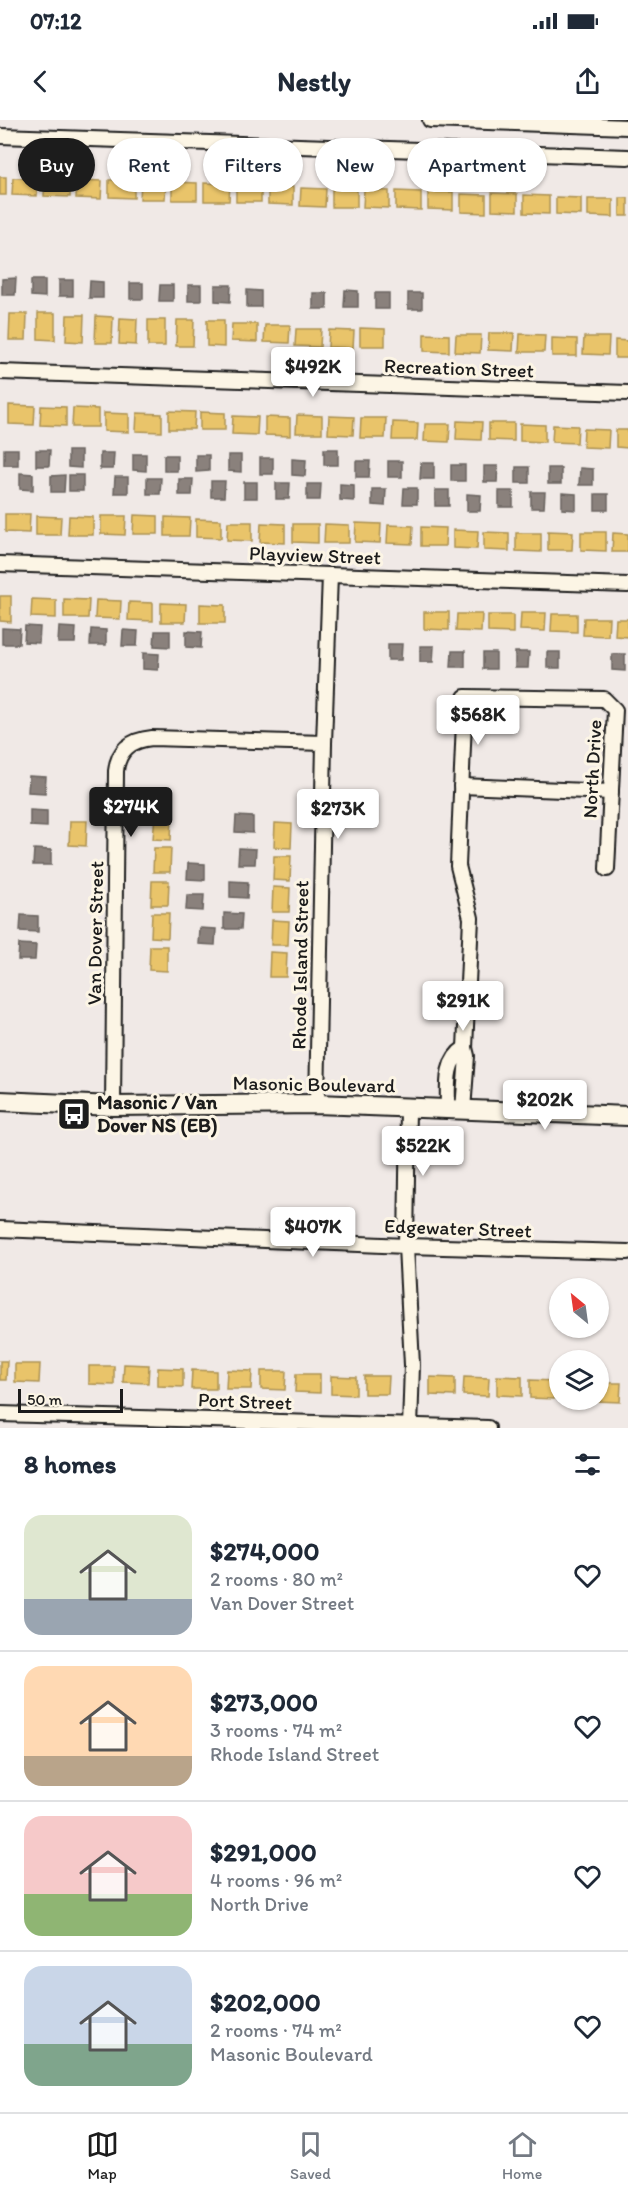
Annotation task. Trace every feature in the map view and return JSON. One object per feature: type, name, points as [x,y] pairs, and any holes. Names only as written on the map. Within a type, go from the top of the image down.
[{"type":"street","points":[[430,120],[628,127]]},
{"type":"street","points":[[0,136],[628,157]]},
{"type":"street","name":"Recreation Street","points":[[0,372],[628,393]]},
{"type":"street","name":"Playview Street","points":[[0,564],[628,585]]},
{"type":"street","name":"Rhode Island Street","points":[[317,1104],[324,744],[330,575]]},
{"type":"street","name":"North Drive","points":[[455,1109],[467,1056],[465,1048],[471,918],[458,866],[465,697],[604,699],[615,710],[607,869]]},
{"type":"street","name":"Van Dover Street","points":[[112,1106],[116,771],[120,754],[127,746],[143,738],[324,744]]},
{"type":"street","points":[[461,786],[611,792]]},
{"type":"street","name":"Masonic Boulevard","points":[[0,1101],[112,1106],[317,1104],[628,1116]]},
{"type":"street","points":[[408,1108],[406,1246],[412,1365],[410,1427]]},
{"type":"street","name":"Edgewater Street","points":[[0,1229],[406,1246],[628,1252]]},
{"type":"street","name":"Port Street","points":[[0,1414],[488,1428]]},
{"type":"building: Homes","points":[[0,177],[6,177],[6,195],[0,195]]},
{"type":"building: Homes","points":[[13,178],[18,178],[18,192],[37,192],[37,196],[12,195]]},
{"type":"building: Homes","points":[[95,181],[102,181],[101,199],[76,198],[76,192],[95,192]]},
{"type":"building: Homes","points":[[191,183],[197,183],[197,200],[172,200],[172,192],[191,192]]},
{"type":"building: Homes","points":[[303,188],[315,189],[315,192],[326,192],[325,207],[300,206]]},
{"type":"building: Homes","points":[[396,191],[421,192],[421,210],[396,209]]},
{"type":"building: Homes","points":[[44,192],[70,192],[70,197],[44,196]]},
{"type":"building: Homes","points":[[109,192],[134,192],[134,198],[109,197]]},
{"type":"building: Homes","points":[[140,192],[165,192],[165,199],[140,199]]},
{"type":"building: Homes","points":[[204,192],[230,192],[229,201],[204,201]]},
{"type":"building: Homes","points":[[236,192],[261,192],[261,202],[236,202]]},
{"type":"building: Homes","points":[[268,192],[293,192],[293,205],[268,204]]},
{"type":"building: Homes","points":[[332,192],[357,192],[357,207],[332,207]]},
{"type":"building: Homes","points":[[364,192],[389,192],[389,208],[363,207]]},
{"type":"building: Homes","points":[[428,192],[453,192],[453,210],[428,209]]},
{"type":"building: Homes","points":[[492,193],[517,194],[517,211],[492,210]]},
{"type":"building: Homes","points":[[461,194],[486,195],[486,213],[461,212]]},
{"type":"building: Homes","points":[[524,195],[549,196],[549,214],[524,213]]},
{"type":"building: Homes","points":[[556,197],[581,198],[581,215],[556,214]]},
{"type":"building: Homes","points":[[620,198],[628,198],[628,216],[620,216]]},
{"type":"building: Homes","points":[[588,199],[613,199],[613,217],[588,216]]},
{"type":"building: Homes","points":[[38,313],[55,313],[55,340],[38,339]]},
{"type":"building: Homes","points":[[10,314],[27,314],[26,340],[9,340]]},
{"type":"building: Homes","points":[[67,315],[84,315],[83,342],[66,341]]},
{"type":"building: Homes","points":[[96,316],[113,317],[112,343],[95,343]]},
{"type":"building: Homes","points":[[120,318],[137,319],[136,345],[119,344]]},
{"type":"building: Homes","points":[[148,320],[165,320],[165,346],[148,346]]},
{"type":"building: Homes","points":[[177,320],[194,320],[193,346],[176,346]]},
{"type":"building: Homes","points":[[207,320],[224,320],[224,347],[207,346]]},
{"type":"building: Homes","points":[[232,324],[257,324],[257,342],[231,341]]},
{"type":"building: Homes","points":[[265,325],[290,325],[289,343],[264,342]]},
{"type":"building: Homes","points":[[360,328],[385,329],[385,346],[360,346]]},
{"type":"building: Homes","points":[[296,329],[321,329],[320,347],[295,346]]},
{"type":"building: Homes","points":[[329,330],[354,331],[353,348],[328,347]]},
{"type":"building: Homes","points":[[489,333],[514,333],[513,351],[488,350]]},
{"type":"building: Homes","points":[[424,334],[449,335],[449,352],[424,351]]},
{"type":"building: Homes","points":[[520,334],[545,335],[544,352],[519,352]]},
{"type":"building: Homes","points":[[456,335],[481,335],[480,353],[455,352]]},
{"type":"building: Homes","points":[[584,337],[609,337],[608,355],[583,354]]},
{"type":"building: Homes","points":[[552,338],[577,339],[577,356],[552,356]]},
{"type":"building: Homes","points":[[615,340],[628,341],[628,358],[615,358]]},
{"type":"building: Homes","points":[[9,405],[35,406],[34,425],[9,424]]},
{"type":"building: Homes","points":[[41,406],[66,407],[66,426],[40,425]]},
{"type":"building: Homes","points":[[73,408],[98,409],[98,427],[72,427]]},
{"type":"building: Homes","points":[[169,411],[195,412],[194,429],[169,429]]},
{"type":"building: Homes","points":[[200,412],[225,413],[225,430],[200,430]]},
{"type":"building: Homes","points":[[104,413],[129,414],[129,432],[104,431]]},
{"type":"building: Homes","points":[[137,413],[162,414],[162,432],[136,431]]},
{"type":"building: Homes","points":[[297,415],[322,416],[322,433],[296,433]]},
{"type":"building: Homes","points":[[233,416],[258,417],[257,435],[232,434]]},
{"type":"building: Homes","points":[[329,416],[354,417],[353,435],[328,434]]},
{"type":"building: Homes","points":[[265,417],[290,418],[290,436],[265,435]]},
{"type":"building: Homes","points":[[361,418],[386,418],[385,438],[360,438]]},
{"type":"building: Homes","points":[[457,421],[482,422],[481,440],[456,439]]},
{"type":"building: Homes","points":[[393,422],[418,423],[417,440],[392,440]]},
{"type":"building: Homes","points":[[489,423],[514,423],[514,441],[489,440]]},
{"type":"building: Homes","points":[[425,424],[450,424],[449,442],[424,441]]},
{"type":"building: Homes","points":[[520,424],[545,425],[545,442],[520,441]]},
{"type":"building: Homes","points":[[553,425],[578,426],[577,443],[552,442]]},
{"type":"building: Homes","points":[[584,429],[609,430],[608,448],[583,447]]},
{"type":"building: Homes","points":[[616,430],[628,430],[628,448],[616,447]]},
{"type":"building: Homes","points":[[5,514],[30,514],[29,533],[5,532]]},
{"type":"building: Homes","points":[[134,515],[158,516],[158,534],[133,534]]},
{"type":"building: Homes","points":[[36,516],[61,517],[60,535],[36,535]]},
{"type":"building: Homes","points":[[69,516],[93,517],[93,535],[68,535]]},
{"type":"building: Homes","points":[[101,516],[126,516],[125,535],[101,534]]},
{"type":"building: Homes","points":[[165,517],[190,518],[189,536],[165,536]]},
{"type":"building: Homes","points":[[196,519],[221,520],[221,538],[196,537]]},
{"type":"building: Homes","points":[[228,522],[252,522],[252,541],[227,540]]},
{"type":"building: Homes","points":[[261,523],[285,524],[285,543],[260,542]]},
{"type":"building: Homes","points":[[356,523],[381,524],[380,543],[355,542]]},
{"type":"building: Homes","points":[[293,524],[318,524],[318,543],[293,542]]},
{"type":"building: Homes","points":[[325,524],[349,525],[349,543],[324,543]]},
{"type":"building: Homes","points":[[388,525],[413,526],[412,544],[387,543]]},
{"type":"building: Homes","points":[[421,527],[446,528],[445,546],[421,546]]},
{"type":"building: Homes","points":[[453,530],[478,531],[477,549],[453,548]]},
{"type":"building: Homes","points":[[548,531],[573,532],[572,550],[548,550]]},
{"type":"building: Homes","points":[[484,532],[509,533],[509,551],[484,550]]},
{"type":"building: Homes","points":[[581,532],[606,532],[606,551],[581,550]]},
{"type":"building: Homes","points":[[516,533],[541,533],[541,552],[516,551]]},
{"type":"building: Homes","points":[[613,533],[628,534],[628,552],[612,552]]},
{"type":"building: Homes","points":[[0,596],[11,596],[11,622],[0,621]]},
{"type":"building: Homes","points":[[32,599],[56,600],[56,618],[31,617]]},
{"type":"building: Homes","points":[[64,599],[89,600],[88,618],[64,618]]},
{"type":"building: Homes","points":[[96,600],[121,601],[120,619],[95,618]]},
{"type":"building: Homes","points":[[129,602],[153,603],[153,621],[128,620]]},
{"type":"building: Homes","points":[[161,603],[186,604],[185,622],[161,622]]},
{"type":"building: Homes","points":[[200,604],[225,605],[225,623],[200,623]]},
{"type":"building: Homes","points":[[424,612],[449,612],[449,630],[424,629]]},
{"type":"building: Homes","points":[[521,613],[546,613],[545,631],[520,630]]},
{"type":"building: Homes","points":[[457,614],[482,614],[481,632],[456,631]]},
{"type":"building: Homes","points":[[552,614],[577,614],[577,632],[551,631]]},
{"type":"building: Homes","points":[[488,615],[513,615],[513,633],[488,632]]},
{"type":"building: Homes","points":[[584,618],[609,618],[608,636],[583,635]]},
{"type":"building: Homes","points":[[616,619],[628,619],[628,637],[615,636]]},
{"type":"building: Homes","points":[[155,815],[172,815],[171,840],[153,839]]},
{"type":"building: Homes","points":[[70,821],[87,821],[86,846],[69,845]]},
{"type":"building: Homes","points":[[275,823],[292,824],[291,848],[274,847]]},
{"type":"building: Homes","points":[[154,848],[171,848],[170,872],[153,872]]},
{"type":"building: Homes","points":[[274,856],[291,856],[290,881],[273,880]]},
{"type":"building: Homes","points":[[152,881],[169,881],[168,905],[151,905]]},
{"type":"building: Homes","points":[[273,887],[290,888],[289,912],[272,912]]},
{"type":"building: Homes","points":[[152,913],[169,913],[168,938],[151,937]]},
{"type":"building: Homes","points":[[272,920],[289,921],[288,945],[271,945]]},
{"type":"building: Homes","points":[[150,946],[167,946],[167,971],[149,970]]},
{"type":"building: Homes","points":[[270,952],[287,953],[286,977],[269,977]]},
{"type":"building: Homes","points":[[0,1361],[7,1361],[6,1380],[0,1380]]},
{"type":"building: Homes","points":[[15,1364],[40,1364],[39,1383],[15,1382]]},
{"type":"building: Homes","points":[[124,1364],[149,1365],[148,1383],[123,1382]]},
{"type":"building: Homes","points":[[89,1366],[114,1366],[114,1385],[89,1384]]},
{"type":"building: Homes","points":[[158,1368],[183,1369],[183,1387],[158,1386]]},
{"type":"building: Homes","points":[[192,1370],[216,1371],[216,1389],[191,1389]]},
{"type":"building: Homes","points":[[227,1370],[252,1371],[251,1389],[226,1389]]},
{"type":"building: Homes","points":[[261,1371],[286,1371],[285,1390],[261,1389]]},
{"type":"building: Homes","points":[[296,1374],[320,1374],[320,1393],[295,1392]]},
{"type":"building: Homes","points":[[331,1376],[356,1377],[356,1395],[331,1394]]},
{"type":"building: Homes","points":[[364,1376],[389,1376],[388,1394],[364,1394]]},
{"type":"building: Homes","points":[[497,1376],[522,1377],[522,1396],[497,1395]]},
{"type":"building: Homes","points":[[430,1377],[455,1378],[455,1396],[430,1395]]},
{"type":"building: Homes","points":[[464,1377],[489,1378],[488,1396],[463,1395]]},
{"type":"building: Homes","points":[[530,1380],[549,1381],[549,1399],[530,1398]]},
{"type":"building: Homes","points":[[609,1383],[621,1383],[620,1402],[609,1402]]},
{"type":"building: Industry","points":[[16,278],[15,295],[2,295],[2,279]]},
{"type":"building: Industry","points":[[31,280],[45,280],[45,297],[31,296]]},
{"type":"building: Industry","points":[[59,280],[73,280],[73,296],[59,296]]},
{"type":"building: Industry","points":[[90,281],[103,282],[103,298],[89,298]]},
{"type":"building: Industry","points":[[130,283],[143,283],[143,299],[130,299]]},
{"type":"building: Industry","points":[[160,285],[173,285],[173,301],[159,301]]},
{"type":"building: Industry","points":[[188,285],[201,285],[201,301],[188,301]]},
{"type":"building: Industry","points":[[215,285],[231,285],[230,302],[215,301]]},
{"type":"building: Industry","points":[[247,290],[261,291],[261,307],[247,307]]},
{"type":"building: Industry","points":[[345,290],[358,291],[358,307],[344,307]]},
{"type":"building: Industry","points":[[313,293],[327,293],[327,309],[313,309]]},
{"type":"building: Industry","points":[[375,293],[389,293],[389,309],[375,309]]},
{"type":"building: Industry","points":[[408,293],[422,293],[422,309],[408,309]]},
{"type":"building: Industry","points":[[4,449],[18,449],[18,465],[4,465]]},
{"type":"building: Industry","points":[[324,449],[338,449],[338,465],[324,465]]},
{"type":"building: Industry","points":[[36,450],[50,450],[49,466],[36,466]]},
{"type":"building: Industry","points":[[68,451],[81,451],[81,468],[68,467]]},
{"type":"building: Industry","points":[[100,453],[114,453],[113,469],[100,469]]},
{"type":"building: Industry","points":[[133,454],[146,454],[146,471],[133,470]]},
{"type":"building: Industry","points":[[164,455],[177,455],[177,471],[164,471]]},
{"type":"building: Industry","points":[[196,455],[209,455],[209,471],[196,472]]},
{"type":"building: Industry","points":[[228,455],[241,455],[241,472],[228,471]]},
{"type":"building: Industry","points":[[260,458],[273,458],[273,474],[260,474]]},
{"type":"building: Industry","points":[[292,459],[306,460],[305,476],[292,475]]},
{"type":"building: Industry","points":[[356,461],[370,461],[369,477],[356,477]]},
{"type":"building: Industry","points":[[388,461],[402,461],[402,477],[388,477]]},
{"type":"building: Industry","points":[[421,463],[434,463],[434,479],[420,479]]},
{"type":"building: Industry","points":[[451,465],[465,465],[465,481],[451,481]]},
{"type":"building: Industry","points":[[484,466],[498,466],[497,482],[484,482]]},
{"type":"building: Industry","points":[[516,467],[529,467],[529,483],[516,483]]},
{"type":"building: Industry","points":[[548,468],[561,468],[561,484],[548,484]]},
{"type":"building: Industry","points":[[580,468],[593,469],[593,485],[579,485]]},
{"type":"building: Industry","points":[[20,473],[33,474],[33,490],[20,489]]},
{"type":"building: Industry","points":[[65,475],[64,492],[51,492],[51,476]]},
{"type":"building: Industry","points":[[69,475],[83,475],[83,491],[69,491]]},
{"type":"building: Industry","points":[[115,477],[128,477],[128,493],[114,493]]},
{"type":"building: Industry","points":[[147,478],[161,478],[160,494],[147,494]]},
{"type":"building: Industry","points":[[179,479],[193,479],[192,495],[179,495]]},
{"type":"building: Industry","points":[[211,481],[225,481],[224,497],[211,497]]},
{"type":"building: Industry","points":[[244,482],[257,482],[257,498],[244,498]]},
{"type":"building: Industry","points":[[276,483],[290,483],[289,499],[276,499]]},
{"type":"building: Industry","points":[[307,484],[321,484],[320,500],[307,500]]},
{"type":"building: Industry","points":[[340,484],[354,485],[354,501],[340,500]]},
{"type":"building: Industry","points":[[404,488],[417,488],[417,504],[403,504]]},
{"type":"building: Industry","points":[[372,489],[386,489],[385,506],[372,505]]},
{"type":"building: Industry","points":[[435,490],[449,490],[449,506],[435,506]]},
{"type":"building: Industry","points":[[499,491],[513,491],[513,507],[499,507]]},
{"type":"building: Industry","points":[[531,492],[545,492],[544,508],[531,508]]},
{"type":"building: Industry","points":[[562,493],[576,494],[576,510],[562,509]]},
{"type":"building: Industry","points":[[467,494],[481,495],[480,511],[467,511]]},
{"type":"building: Industry","points":[[595,494],[608,494],[608,510],[595,510]]},
{"type":"building: Industry","points":[[25,626],[40,627],[39,643],[24,642]]},
{"type":"building: Industry","points":[[59,627],[76,628],[75,643],[58,643]]},
{"type":"building: Industry","points":[[2,628],[20,629],[19,644],[2,644]]},
{"type":"building: Industry","points":[[91,629],[106,630],[106,645],[90,645]]},
{"type":"building: Industry","points":[[123,630],[138,631],[137,646],[122,646]]},
{"type":"building: Industry","points":[[155,631],[170,631],[170,647],[154,646]]},
{"type":"building: Industry","points":[[186,631],[202,632],[201,648],[186,647]]},
{"type":"building: Industry","points":[[388,644],[402,644],[401,660],[388,660]]},
{"type":"building: Industry","points":[[420,646],[434,646],[433,662],[420,662]]},
{"type":"building: Industry","points":[[452,651],[465,651],[465,667],[451,667]]},
{"type":"building: Industry","points":[[515,652],[529,652],[528,668],[515,668]]},
{"type":"building: Industry","points":[[547,652],[560,652],[560,668],[547,668]]},
{"type":"building: Industry","points":[[143,653],[159,654],[158,670],[143,669]]},
{"type":"building: Industry","points":[[483,653],[496,653],[496,669],[483,669]]},
{"type":"building: Industry","points":[[612,654],[625,654],[625,671],[612,670]]},
{"type":"building: Industry","points":[[29,776],[46,777],[45,793],[28,792]]},
{"type":"building: Industry","points":[[30,810],[47,811],[47,827],[30,826]]},
{"type":"building: Industry","points":[[236,816],[253,817],[253,833],[235,832]]},
{"type":"building: Industry","points":[[239,848],[256,849],[255,864],[238,864]]},
{"type":"building: Industry","points":[[34,849],[51,850],[51,865],[33,865]]},
{"type":"building: Industry","points":[[188,863],[205,864],[205,880],[187,879]]},
{"type":"building: Industry","points":[[230,881],[248,882],[247,898],[230,897]]},
{"type":"building: Industry","points":[[187,895],[204,895],[203,911],[186,910]]},
{"type":"building: Industry","points":[[224,913],[242,914],[241,929],[224,929]]},
{"type":"building: Industry","points":[[21,915],[38,916],[38,932],[20,931]]},
{"type":"building: Industry","points":[[199,928],[216,929],[215,945],[198,944]]},
{"type":"building: Industry","points":[[19,944],[36,945],[35,960],[18,960]]},
{"type":"place","name":"Masonic / Van Dover NS (EB)","points":[[74,1114]]}]
